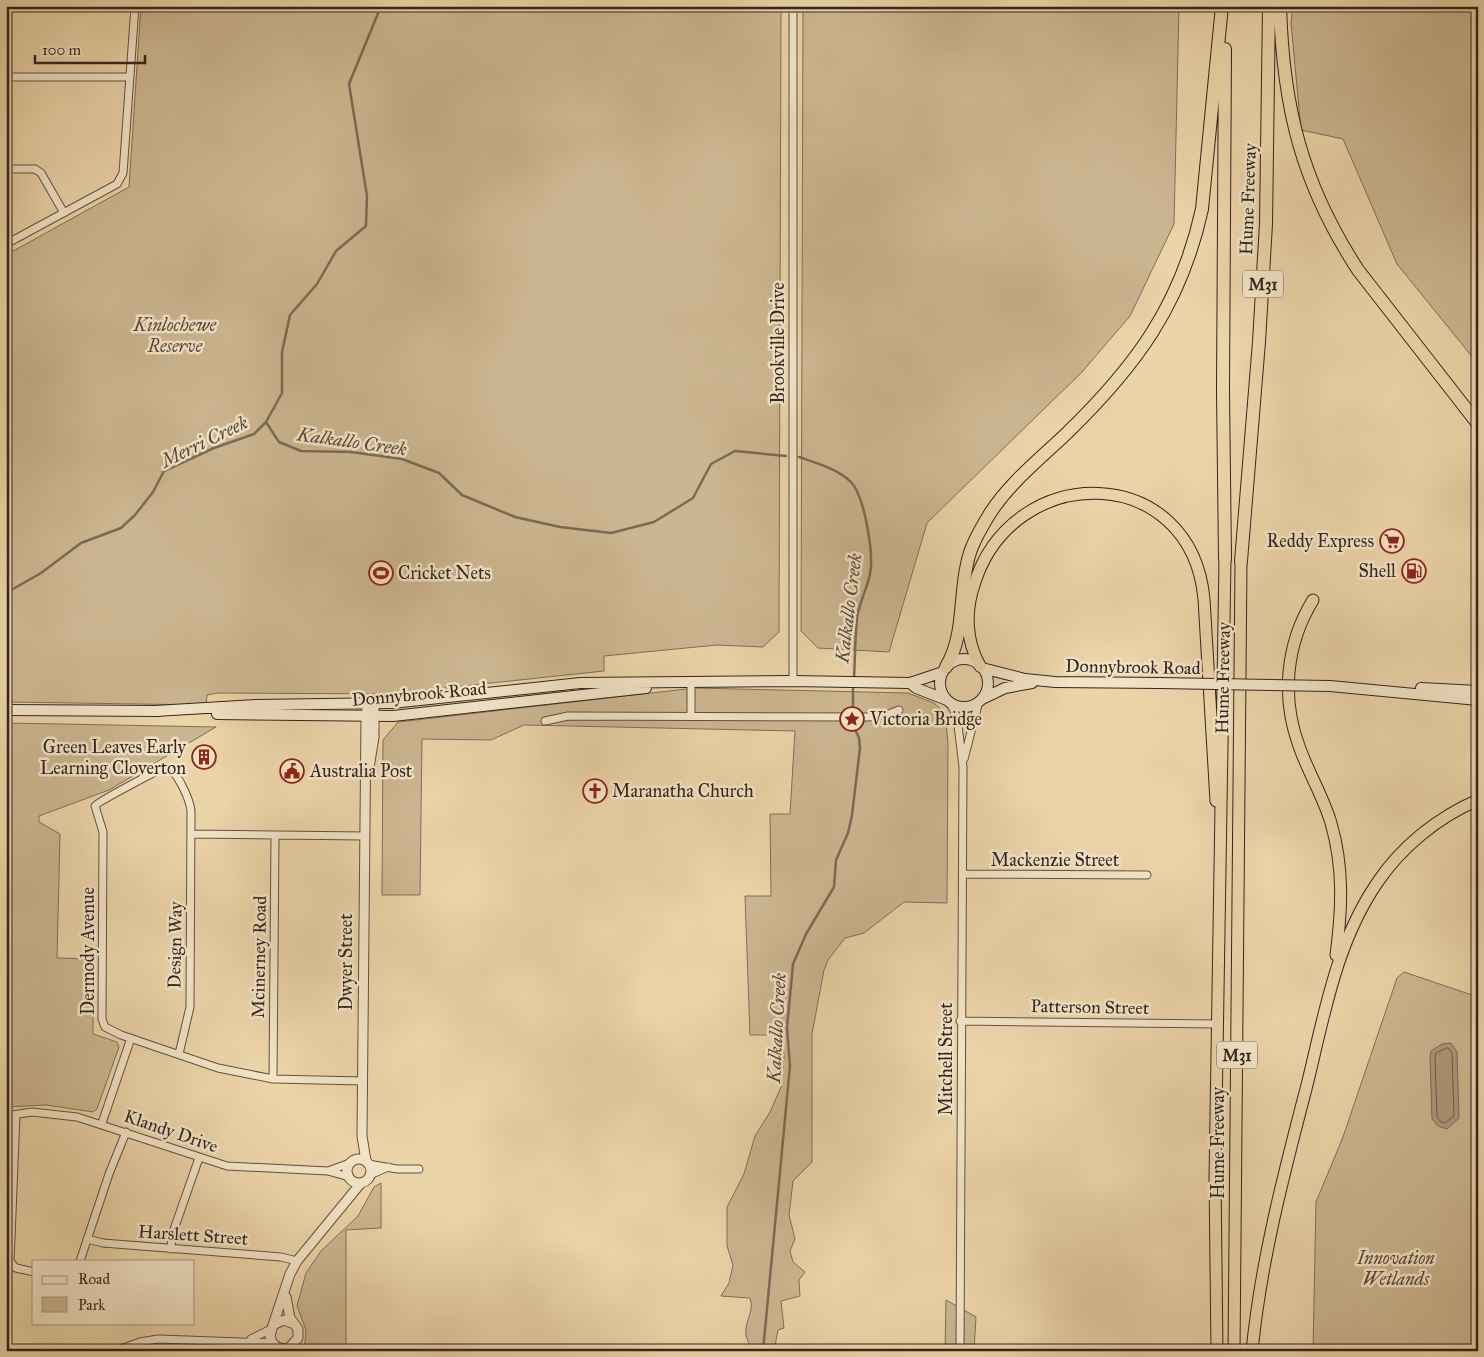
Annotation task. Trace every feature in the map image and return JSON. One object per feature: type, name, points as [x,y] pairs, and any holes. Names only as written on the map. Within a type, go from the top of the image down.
[{"type":"highway","name":"Hume Freeway","points":[[1216,1351],[1215,1178],[1222,868],[1225,559],[1223,381],[1224,6]]},
{"type":"highway","points":[[944,669],[953,656],[961,618],[967,562],[971,549],[988,517],[1012,487],[1096,404],[1134,361],[1155,330],[1180,280],[1202,209],[1224,6]]},
{"type":"highway","name":"Hume Freeway","points":[[1234,1351],[1242,561],[1266,232],[1269,6]]},
{"type":"highway","points":[[1280,6],[1285,79],[1293,126],[1302,158],[1319,202],[1358,270],[1475,421]]},
{"type":"highway","points":[[981,667],[969,637],[971,595],[984,558],[995,541],[1015,521],[1046,502],[1069,495],[1095,492],[1110,493],[1135,500],[1167,520],[1180,535],[1194,557],[1203,588],[1222,868]]},
{"type":"highway","points":[[1313,600],[1301,621],[1292,650],[1290,706],[1299,747],[1330,821],[1339,859],[1342,911],[1333,981]]},
{"type":"highway","points":[[1252,1351],[1258,1294],[1272,1218],[1333,981],[1352,926],[1386,871],[1431,827],[1478,800]]},
{"type":"main road","points":[[966,660],[981,667],[985,674],[987,687],[980,700],[962,707],[949,702],[940,687],[944,669],[952,662],[966,660]]},
{"type":"main road","name":"Donnybrook Road","points":[[981,667],[1025,679],[1055,682],[1330,686],[1478,691]]},
{"type":"main road","name":"Donnybrook Road","points":[[155,711],[256,705],[374,704],[419,701],[580,683],[833,681],[910,683],[944,669]]},
{"type":"main road","name":"Donnybrook Road","points":[[6,710],[370,716],[427,713],[688,682]]},
{"type":"main road","name":"Donnybrook Road","points":[[980,700],[1005,688],[1055,682]]},
{"type":"main road","name":"Donnybrook Road","points":[[910,683],[916,688],[949,702]]},
{"type":"main road","name":"Donnybrook Road","points":[[1330,686],[1478,700]]},
{"type":"street","points":[[6,244],[117,184],[123,173],[135,6]]},
{"type":"street","name":"Brookville Drive","points":[[793,6],[793,681]]},
{"type":"street","points":[[6,77],[130,77]]},
{"type":"street","points":[[6,168],[35,170],[41,173],[64,213]]},
{"type":"street","points":[[688,682],[691,716]]},
{"type":"street","name":"Mitchell Street","points":[[963,767],[980,700]]},
{"type":"street","name":"Mitchell Street","points":[[949,702],[958,717],[963,767],[960,1021],[960,1351]]},
{"type":"street","name":"Dwyer Street","points":[[367,1162],[362,1136],[364,836],[365,788],[373,747],[370,716],[374,704]]},
{"type":"street","points":[[545,721],[568,716],[878,717],[899,710]]},
{"type":"street","name":"Design Way","points":[[161,768],[170,768],[188,799],[192,834],[190,1007],[179,1054]]},
{"type":"street","name":"Dermody Avenue","points":[[161,768],[115,795],[98,801],[95,806],[95,814],[103,832],[103,1024],[107,1029],[218,1068],[273,1079],[363,1081]]},
{"type":"street","points":[[192,834],[364,836]]},
{"type":"street","name":"Mcinerney Road","points":[[273,1079],[275,836]]},
{"type":"street","name":"Mackenzie Street","points":[[963,874],[1147,875]]},
{"type":"street","name":"Patterson Street","points":[[960,1021],[1218,1024]]},
{"type":"street","points":[[102,1123],[131,1038]]},
{"type":"street","name":"Klandy Drive","points":[[6,1116],[32,1112],[56,1114],[102,1123],[199,1158],[227,1166],[328,1171],[350,1178]]},
{"type":"street","points":[[16,1115],[10,1262],[16,1268],[32,1272]]},
{"type":"street","points":[[80,1260],[126,1132]]},
{"type":"street","name":"Dwyer Street","points":[[352,1162],[362,1136]]},
{"type":"street","points":[[172,1249],[172,1235],[199,1158]]},
{"type":"street","points":[[344,1205],[350,1178],[347,1170],[352,1162],[367,1162],[388,1167],[419,1169]]},
{"type":"street","name":"Klandy Drive","points":[[328,1171],[352,1162]]},
{"type":"street","points":[[367,1162],[370,1175]]},
{"type":"street","points":[[272,1343],[270,1336],[272,1327],[290,1274],[305,1248],[361,1183],[370,1175],[388,1167]]},
{"type":"street","points":[[350,1178],[361,1183]]},
{"type":"street","name":"Harslett Street","points":[[87,1239],[102,1243],[282,1257],[297,1261]]},
{"type":"street","points":[[115,1351],[140,1342],[158,1339],[179,1341],[246,1340],[272,1343],[282,1350],[295,1347],[299,1335],[287,1308],[286,1290]]},
{"type":"street","points":[[246,1340],[256,1338],[284,1320],[294,1324]]},
{"type":"street","points":[[179,1341],[179,1351]]},
{"type":"green space","name":"Kinlochewe Reserve","points":[[141,6],[781,6],[779,632],[763,647],[717,645],[604,656],[604,671],[388,694],[218,693],[207,695],[206,705],[6,702],[6,255],[129,187]]},
{"type":"green space","points":[[803,6],[1179,6],[1174,224],[1130,316],[1082,372],[927,523],[889,652],[818,648],[801,631]]},
{"type":"green space","points":[[1293,6],[1478,6],[1478,364],[1397,264],[1343,139],[1301,130],[1291,23]]},
{"type":"green space","points":[[695,688],[908,693],[934,703],[945,713],[948,743],[947,903],[904,902],[864,933],[845,938],[828,960],[824,970],[812,1034],[812,1162],[793,1181],[789,1215],[795,1239],[790,1251],[793,1262],[805,1272],[799,1280],[800,1296],[781,1301],[784,1328],[778,1330],[774,1351],[749,1351],[750,1346],[746,1337],[746,1325],[751,1308],[750,1298],[721,1296],[729,1283],[733,1265],[727,1246],[727,1207],[744,1174],[755,1136],[770,1112],[781,1087],[784,1057],[782,1035],[750,1035],[745,896],[771,896],[770,814],[790,814],[795,731],[524,725],[491,740],[422,739],[420,895],[382,895],[383,740],[398,722]]},
{"type":"green space","points":[[6,723],[216,727],[109,790],[39,816],[39,822],[60,834],[57,958],[90,959],[93,962],[93,1034],[117,1042],[119,1047],[97,1109],[93,1112],[46,1105],[6,1107]]},
{"type":"green space","name":"Innovation Wetlands","points":[[1404,972],[1478,997],[1478,1351],[1313,1351],[1316,1202],[1343,1137],[1397,978]]},
{"type":"green space","points":[[381,1183],[381,1228],[346,1230],[346,1351],[304,1351],[306,1330],[297,1306],[306,1273],[321,1251],[358,1216],[374,1187]]},
{"type":"green space","points":[[946,1300],[976,1317],[974,1351],[945,1351]]},
{"type":"water","points":[[1451,1043],[1457,1052],[1459,1118],[1447,1129],[1438,1126],[1432,1119],[1430,1058],[1431,1051],[1442,1044]]},
{"type":"waterway","name":"Merri Creek","points":[[6,593],[41,573],[81,543],[121,528],[135,515],[153,492],[164,471],[214,448],[254,434],[266,422],[282,393],[282,352],[290,315],[317,284],[336,251],[366,226],[367,196],[349,84],[381,6]]},
{"type":"waterway","name":"Kalkallo Creek","points":[[266,422],[279,442],[301,451],[351,452],[402,459],[439,473],[462,495],[515,517],[560,527],[611,533],[654,522],[693,498],[711,464],[735,451],[786,456]]},
{"type":"waterway","name":"Kalkallo Creek","points":[[799,457],[846,477],[856,489],[864,513],[871,565],[869,580],[857,618],[854,679]]},
{"type":"waterway","name":"Kalkallo Creek","points":[[763,1351],[790,1066],[787,1028],[793,964],[806,934],[834,887],[836,860],[848,833],[852,815],[860,748],[859,738],[853,725],[853,685]]},
{"type":"place","name":"Reddy Express","points":[[1392,541]]},
{"type":"place","name":"Shell","points":[[1414,571]]},
{"type":"place","name":"Cricket Nets","points":[[381,573]]},
{"type":"place","name":"Victoria Bridge","points":[[852,719]]},
{"type":"place","name":"Green Leaves Early Learning Cloverton","points":[[204,757]]},
{"type":"place","name":"Australia Post","points":[[292,771]]},
{"type":"place","name":"Maranatha Church","points":[[595,791]]}]
